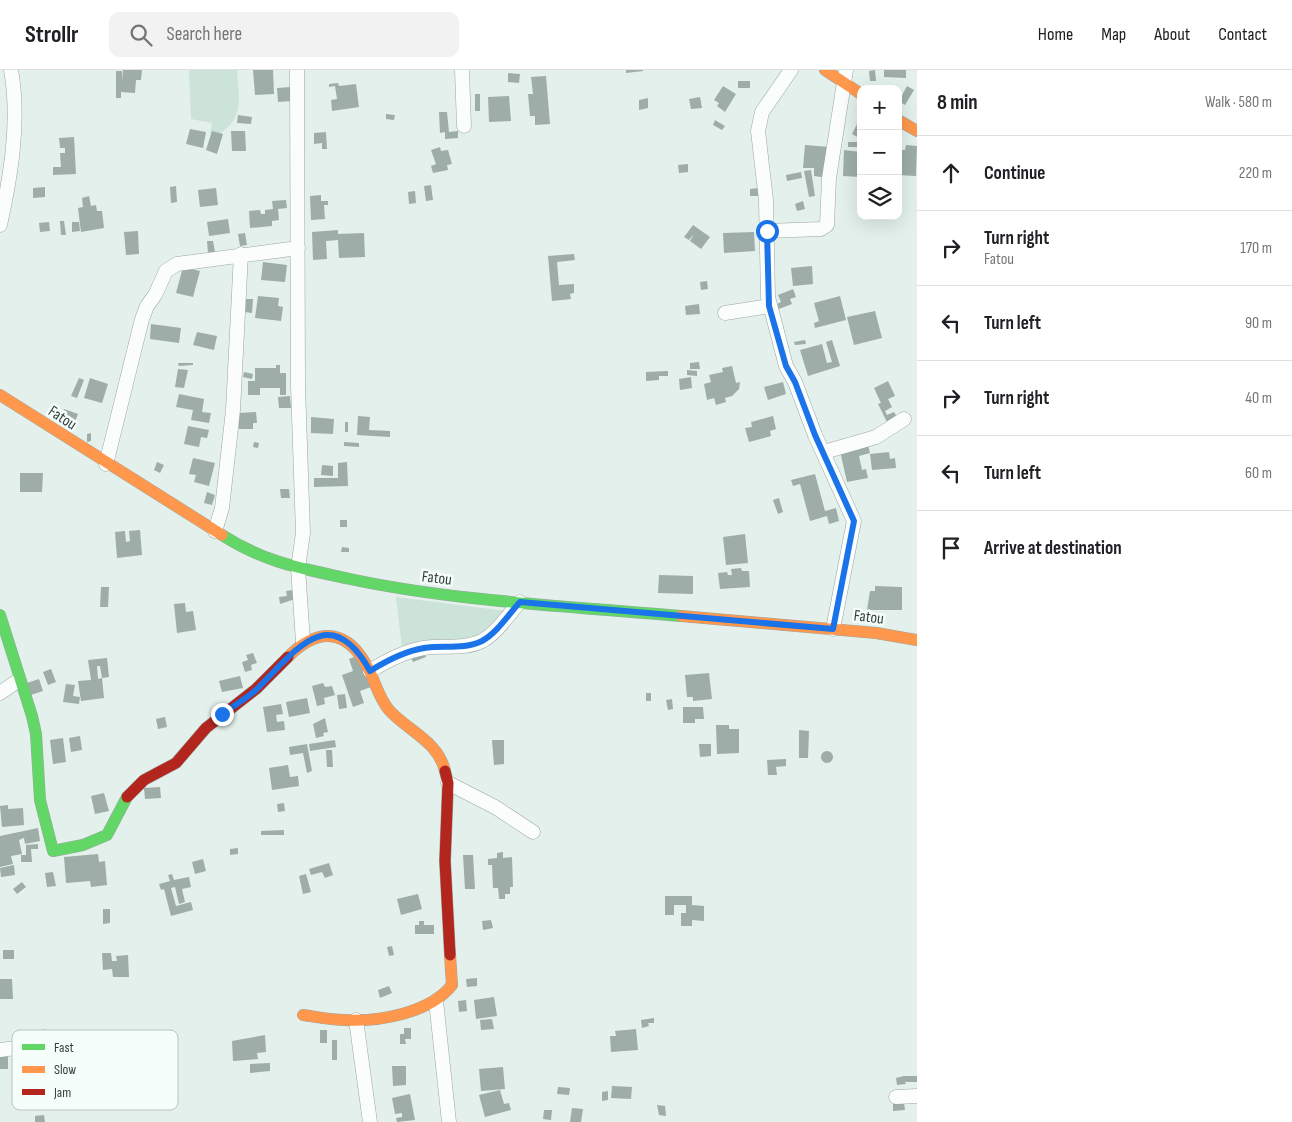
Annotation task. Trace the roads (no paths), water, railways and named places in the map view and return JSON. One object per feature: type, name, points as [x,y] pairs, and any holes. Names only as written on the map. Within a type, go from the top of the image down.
[{"type":"street","points":[[0,225],[12,153],[15,117],[11,70]]},
{"type":"street","points":[[297,70],[298,405],[303,533],[298,568],[303,642]]},
{"type":"street","points":[[462,70],[464,126]]},
{"type":"street","points":[[791,70],[762,112],[758,131],[767,231],[769,306],[786,366],[795,382],[815,435],[854,521],[833,629]]},
{"type":"street","points":[[825,70],[846,77],[857,89]]},
{"type":"street","points":[[767,231],[821,229],[827,225],[829,178],[846,77]]},
{"type":"street","points":[[902,122],[917,131]]},
{"type":"street","points":[[106,464],[146,306],[155,295],[166,271],[177,264],[241,254],[298,248]]},
{"type":"street","points":[[214,531],[222,508],[233,410],[241,254]]},
{"type":"street","points":[[725,312],[769,306]]},
{"type":"street","name":"Fatou","points":[[0,394],[106,464],[241,547],[271,560],[298,568],[388,587],[520,602],[876,633],[917,640]]},
{"type":"street","points":[[824,452],[876,437],[904,419]]},
{"type":"street","points":[[370,671],[417,650],[468,646],[480,642],[496,630],[520,602]]},
{"type":"street","points":[[0,615],[19,680],[26,694],[36,734],[40,800],[53,851],[65,850],[107,835],[121,805],[130,793],[144,780],[176,763],[206,728],[256,689],[303,642],[324,635],[337,637],[357,650],[370,671],[376,689],[385,705],[400,720],[432,745],[444,766],[448,783],[445,861],[452,985],[448,993],[436,1001],[406,1010],[356,1020],[303,1015]]},
{"type":"street","points":[[0,693],[19,680]]},
{"type":"street","points":[[448,783],[494,807],[533,832]]},
{"type":"street","points":[[436,1001],[449,1122]]},
{"type":"street","points":[[356,1020],[370,1122]]},
{"type":"street","points":[[896,1097],[917,1096]]}]
